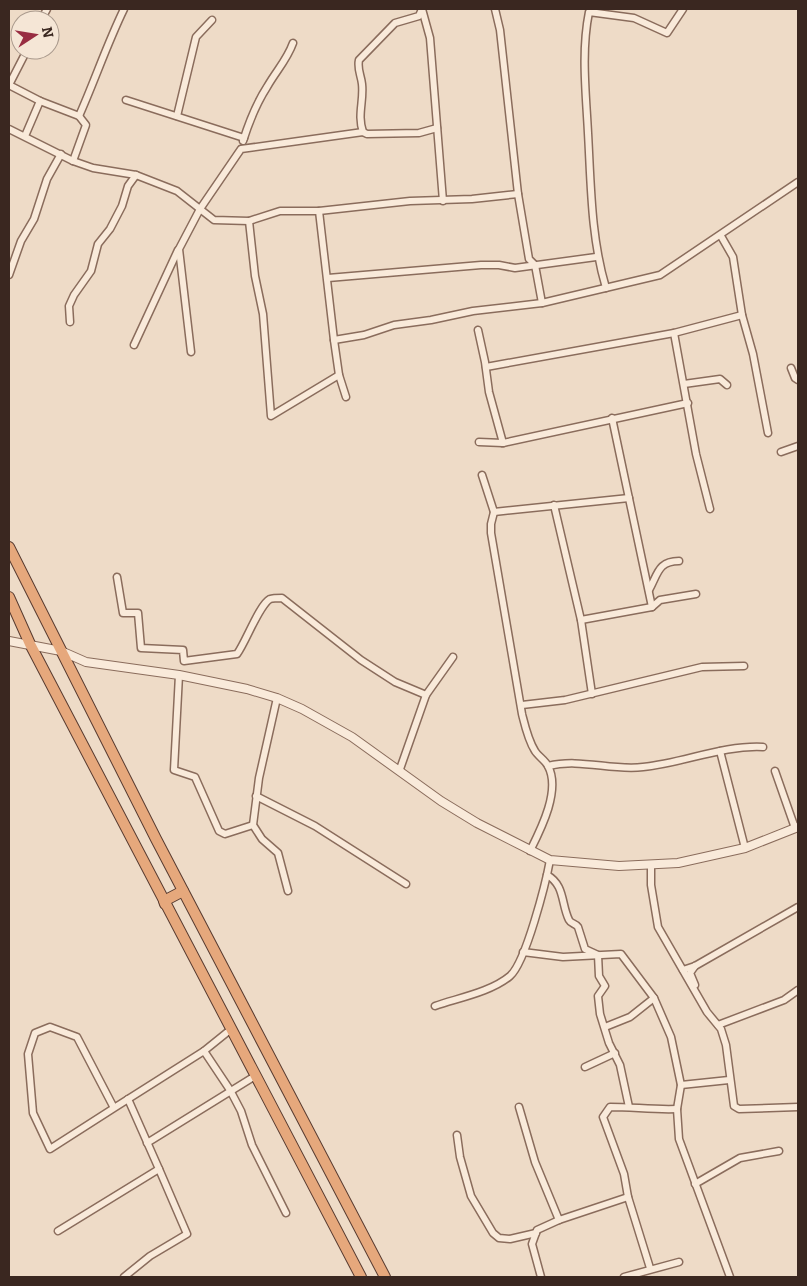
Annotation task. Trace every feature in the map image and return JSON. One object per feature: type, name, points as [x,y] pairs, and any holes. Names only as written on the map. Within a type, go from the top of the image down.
[{"type":"highway","points":[[9,547],[183,891],[385,1277]]},
{"type":"highway","points":[[9,597],[30,644],[193,953],[230,1030],[361,1277]]},
{"type":"highway","points":[[166,904],[164,902],[183,891]]},
{"type":"street","points":[[79,116],[92,86],[100,59],[124,9]]},
{"type":"street","points":[[422,9],[430,38],[443,201]]},
{"type":"street","points":[[364,132],[359,116],[362,92],[357,66],[359,60],[395,23],[419,16],[422,9]]},
{"type":"street","points":[[495,9],[501,39],[518,194],[529,259],[535,265],[542,303]]},
{"type":"street","points":[[606,288],[596,257],[584,40],[589,12],[591,10],[634,18],[668,33],[683,9]]},
{"type":"street","points":[[177,116],[196,37],[212,20]]},
{"type":"street","points":[[134,345],[200,209],[241,148],[256,106],[276,72],[288,58],[293,43]]},
{"type":"street","points":[[22,60],[9,85],[40,101],[79,116],[86,125],[73,161]]},
{"type":"street","points":[[126,100],[244,138]]},
{"type":"street","points":[[25,136],[40,101]]},
{"type":"street","points":[[241,148],[364,132],[367,134],[407,134],[437,128]]},
{"type":"street","points":[[9,129],[73,161],[93,168],[136,175],[177,191],[214,220],[249,221],[280,212],[319,211],[518,194]]},
{"type":"street","points":[[9,275],[21,241],[34,219],[47,179],[61,154]]},
{"type":"street","points":[[70,322],[69,306],[74,295],[91,271],[98,244],[110,229],[122,206],[128,186],[136,175]]},
{"type":"street","points":[[334,340],[394,325],[473,311],[542,303],[660,275],[721,236],[798,182]]},
{"type":"street","points":[[431,200],[442,186]]},
{"type":"street","points":[[319,211],[339,375],[346,397]]},
{"type":"street","points":[[249,221],[255,276],[263,314],[271,416],[339,375]]},
{"type":"street","points":[[721,236],[733,256],[742,315],[755,363],[768,433]]},
{"type":"street","points":[[179,249],[191,352]]},
{"type":"street","points":[[328,278],[481,265],[499,265],[516,268],[596,257]]},
{"type":"street","points":[[486,367],[674,333],[742,315]]},
{"type":"street","points":[[478,330],[489,392],[503,443]]},
{"type":"street","points":[[674,333],[696,454],[710,509]]},
{"type":"street","points":[[791,368],[795,378],[798,380]]},
{"type":"street","points":[[684,384],[720,379],[727,385]]},
{"type":"street","points":[[479,442],[503,443],[688,403]]},
{"type":"street","points":[[612,418],[652,607]]},
{"type":"street","points":[[781,452],[798,446]]},
{"type":"street","points":[[482,475],[494,512],[491,533],[527,733],[535,750],[548,766],[551,779],[551,800],[544,821],[530,851]]},
{"type":"street","points":[[494,512],[629,498]]},
{"type":"street","points":[[554,505],[581,620],[592,694]]},
{"type":"street","points":[[649,590],[660,567],[671,561],[679,561]]},
{"type":"street","points":[[117,577],[123,614],[138,613],[141,648],[183,650],[184,661],[237,654],[244,645],[264,604],[270,599],[282,598],[361,660],[395,682],[426,695]]},
{"type":"street","points":[[581,620],[652,607],[660,600],[696,594]]},
{"type":"street","points":[[9,641],[61,651],[86,662],[247,689],[302,708],[352,737],[441,801],[530,851],[550,860],[589,865],[652,866],[704,858],[746,848],[796,828],[774,771]]},
{"type":"street","points":[[400,770],[426,695],[453,657]]},
{"type":"street","points":[[522,705],[592,694],[702,667],[744,666]]},
{"type":"street","points":[[178,676],[174,770],[195,777],[219,831],[225,834],[253,825]]},
{"type":"street","points":[[277,698],[256,796],[253,825],[262,839],[278,853],[288,891]]},
{"type":"street","points":[[548,766],[564,762],[641,768],[720,750],[744,746],[763,747]]},
{"type":"street","points":[[720,750],[746,848]]},
{"type":"street","points":[[256,796],[315,826],[406,884]]},
{"type":"street","points":[[435,1006],[502,982],[512,975],[523,952],[550,860]]},
{"type":"street","points":[[652,866],[651,885],[658,927],[707,1012],[718,1025],[726,1045],[729,1080],[736,1108],[798,1106]]},
{"type":"street","points":[[547,875],[554,879],[558,886],[568,917],[571,923],[578,927],[585,949],[598,956]]},
{"type":"street","points":[[683,970],[695,966],[798,907]]},
{"type":"street","points":[[523,952],[547,956],[621,954],[654,998],[671,1037],[681,1085],[677,1109],[679,1139],[730,1277]]},
{"type":"street","points":[[598,956],[599,976],[605,986],[598,996],[610,1043],[624,1079],[629,1107]]},
{"type":"street","points":[[695,966],[690,973],[707,1012]]},
{"type":"street","points":[[718,1025],[784,1000],[798,990]]},
{"type":"street","points":[[605,1027],[630,1016],[654,998]]},
{"type":"street","points":[[114,1108],[77,1037],[50,1027],[35,1033],[28,1054],[33,1113],[50,1149],[204,1051],[230,1030]]},
{"type":"street","points":[[204,1051],[241,1111],[252,1145],[286,1213]]},
{"type":"street","points":[[586,1067],[615,1053]]},
{"type":"street","points":[[147,1143],[255,1076]]},
{"type":"street","points":[[681,1085],[729,1080]]},
{"type":"street","points":[[124,1277],[150,1256],[187,1234],[128,1099]]},
{"type":"street","points":[[519,1107],[535,1162],[559,1220]]},
{"type":"street","points":[[650,1268],[628,1197],[624,1174],[603,1117],[610,1107],[629,1107],[645,1110],[677,1109]]},
{"type":"street","points":[[457,1135],[460,1157],[471,1196],[493,1233],[498,1238],[510,1239],[536,1233],[559,1220],[628,1197]]},
{"type":"street","points":[[696,1184],[740,1158],[779,1151]]},
{"type":"street","points":[[58,1231],[159,1169]]},
{"type":"street","points":[[536,1233],[532,1244],[541,1277]]},
{"type":"street","points":[[624,1277],[650,1268],[679,1262]]}]
